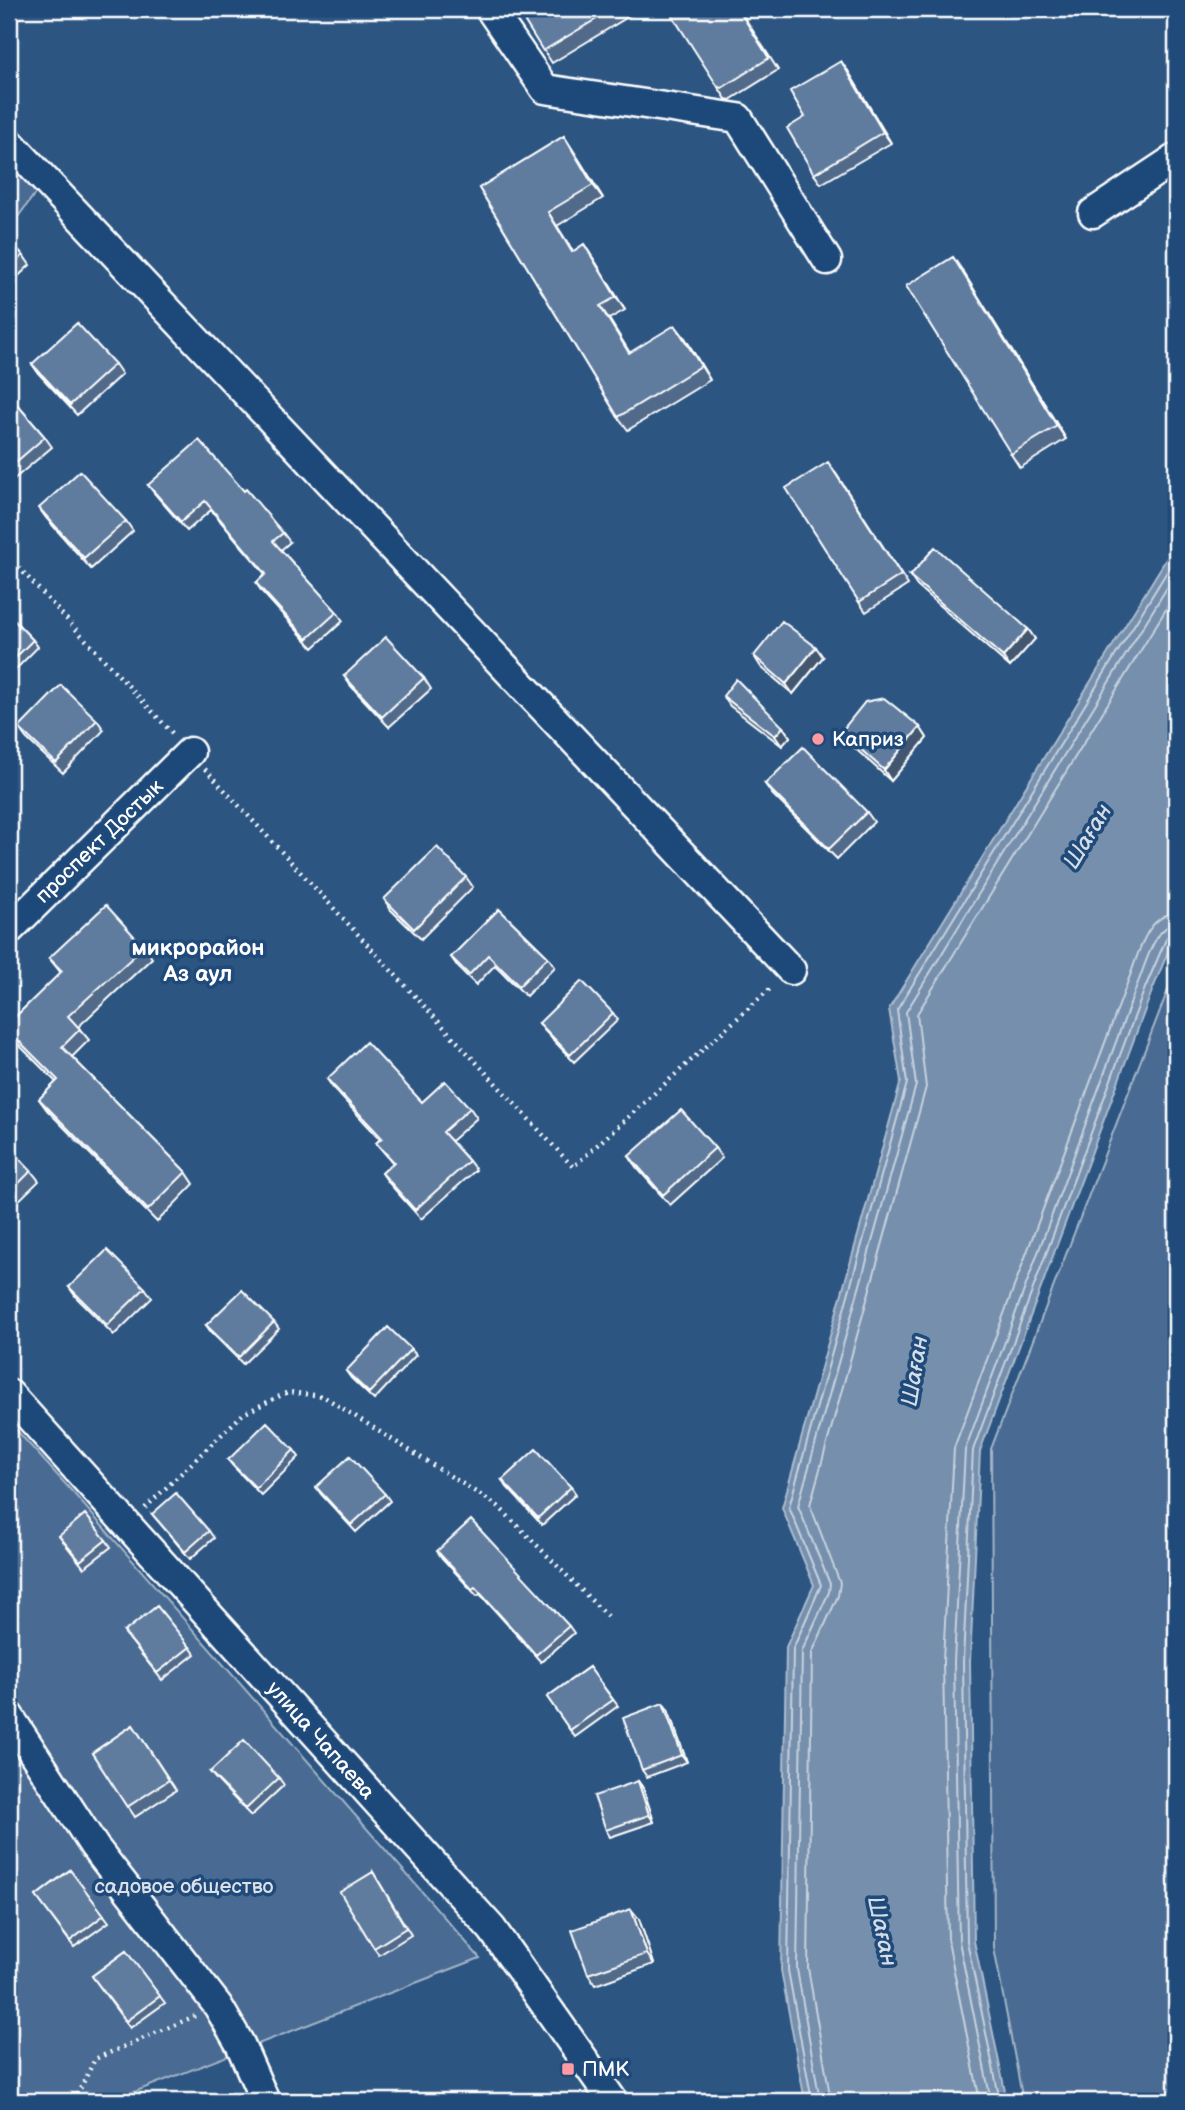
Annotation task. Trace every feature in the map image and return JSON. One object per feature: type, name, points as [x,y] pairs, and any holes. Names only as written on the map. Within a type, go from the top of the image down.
[{"type":"street","points":[[490,9],[545,89],[738,118],[827,260]]},
{"type":"street","points":[[9,142],[791,970]]},
{"type":"street","points":[[1093,213],[1176,158]]},
{"type":"street","name":"проспект Достык","points":[[9,930],[190,752]]},
{"type":"street","name":"улица Чапаева","points":[[9,1394],[492,1929],[613,2101]]},
{"type":"street","points":[[9,1716],[94,1846],[218,2006],[240,2044],[265,2101]]},
{"type":"path","points":[[9,556],[573,1167],[791,970]]},
{"type":"path","points":[[128,1526],[173,1479],[243,1414],[288,1392],[323,1396],[498,1506],[607,1616]]},
{"type":"path","points":[[74,2101],[95,2059],[218,2006]]},
{"type":"green space","points":[[9,156],[40,187],[17,218],[9,212]]},
{"type":"green space","points":[[1176,969],[1176,2101],[1023,2101],[994,1948],[991,1449]]},
{"type":"green space","name":"садовое общество","points":[[9,1422],[480,1958],[111,2101],[9,2101]]},
{"type":"water","name":"Шаған","points":[[1176,543],[1176,932],[980,1451],[970,1662],[974,1941],[1007,2101],[805,2101],[781,1970],[786,1647],[814,1585],[782,1508],[901,1081],[889,1009]]},
{"type":"building","points":[[517,9],[613,9],[543,51]]},
{"type":"building","points":[[668,9],[738,9],[769,58],[722,88],[718,87]]},
{"type":"building","points":[[841,61],[883,132],[814,174],[787,128],[805,117],[790,91]]},
{"type":"building","points":[[564,136],[593,185],[548,212],[572,252],[584,244],[616,297],[600,306],[629,353],[675,325],[701,366],[618,417],[479,188]]},
{"type":"building","points":[[9,240],[23,255],[9,268]]},
{"type":"building","points":[[953,257],[1057,426],[1011,454],[906,286]]},
{"type":"building","points":[[77,323],[115,364],[70,405],[32,364]]},
{"type":"building","points":[[9,395],[45,437],[9,468]]},
{"type":"building","points":[[199,440],[283,533],[273,541],[337,612],[307,639],[256,583],[266,574],[205,501],[181,522],[148,485]]},
{"type":"building","points":[[828,462],[901,575],[859,602],[786,488]]},
{"type":"building","points":[[80,471],[126,521],[84,558],[39,508]]},
{"type":"building","points":[[935,547],[1028,629],[1003,657],[910,576]]},
{"type":"building","points":[[9,615],[33,640],[9,664]]},
{"type":"building","points":[[782,621],[816,647],[786,684],[754,656]]},
{"type":"building","points":[[386,637],[424,678],[382,717],[344,676]]},
{"type":"building","points":[[736,679],[783,727],[775,736],[723,696]]},
{"type":"building","points":[[61,685],[97,720],[56,763],[19,728]]},
{"type":"building","points":[[884,698],[920,727],[884,770],[841,732],[865,702]]},
{"type":"building","points":[[803,747],[867,812],[829,849],[765,784]]},
{"type":"building","points":[[437,847],[466,877],[414,929],[384,899]]},
{"type":"building","points":[[106,905],[144,947],[68,1016],[80,1029],[62,1047],[186,1172],[148,1210],[39,1099],[58,1080],[9,1031],[9,1023],[62,971],[49,958]]},
{"type":"building","points":[[499,909],[548,957],[519,986],[488,955],[469,975],[451,957]]},
{"type":"building","points":[[582,981],[613,1013],[570,1055],[539,1023]]},
{"type":"building","points":[[366,1042],[422,1102],[445,1081],[470,1108],[443,1132],[469,1161],[415,1210],[382,1173],[394,1162],[376,1143],[382,1138],[327,1079]]},
{"type":"building","points":[[681,1110],[715,1148],[663,1195],[629,1156]]},
{"type":"building","points":[[9,1148],[31,1171],[9,1193]]},
{"type":"building","points":[[107,1250],[145,1288],[107,1325],[69,1287]]},
{"type":"building","points":[[242,1290],[274,1322],[239,1357],[206,1325]]},
{"type":"building","points":[[388,1327],[411,1349],[369,1393],[346,1371]]},
{"type":"building","points":[[267,1422],[294,1450],[256,1488],[228,1460]]},
{"type":"building","points":[[536,1449],[571,1487],[538,1518],[502,1480]]},
{"type":"building","points":[[350,1456],[385,1494],[351,1525],[316,1487]]},
{"type":"building","points":[[176,1493],[209,1531],[185,1552],[152,1514]]},
{"type":"building","points":[[85,1514],[106,1540],[80,1561],[59,1536]]},
{"type":"building","points":[[471,1520],[569,1626],[536,1655],[475,1587],[472,1589],[437,1551]]},
{"type":"building","points":[[157,1606],[190,1647],[157,1673],[124,1632]]},
{"type":"building","points":[[589,1667],[613,1700],[570,1730],[547,1697]]},
{"type":"building","points":[[663,1703],[682,1755],[642,1770],[623,1718]]},
{"type":"building","points":[[133,1725],[169,1780],[127,1807],[92,1753]]},
{"type":"building","points":[[244,1740],[279,1778],[246,1809],[210,1772]]},
{"type":"building","points":[[638,1781],[649,1815],[606,1830],[594,1796]]},
{"type":"building","points":[[70,1870],[104,1915],[70,1941],[36,1896]]},
{"type":"building","points":[[373,1872],[406,1928],[374,1948],[340,1892]]},
{"type":"building","points":[[631,1909],[647,1954],[588,1974],[572,1930]]},
{"type":"building","points":[[126,1951],[160,1996],[126,2021],[92,1976]]},
{"type":"place","name":"Каприз","points":[[818,739]]},
{"type":"place","name":"ПМК","points":[[568,2069]]},
{"type":"district","name":"микрорайон Аз аул","points":[[198,960]]}]
